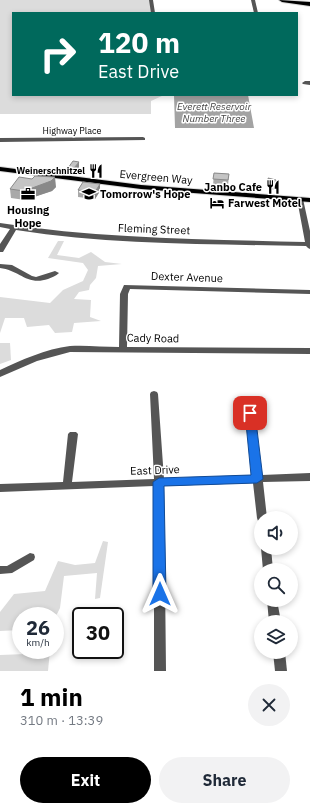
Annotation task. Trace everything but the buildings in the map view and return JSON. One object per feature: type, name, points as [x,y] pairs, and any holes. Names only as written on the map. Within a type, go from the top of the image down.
[{"type":"main road","points":[[286,0],[310,4]]},
{"type":"main road","name":"Evergreen Way","points":[[0,169],[147,188],[310,200]]},
{"type":"street","points":[[151,0],[153,12]]},
{"type":"street","points":[[253,0],[256,12]]},
{"type":"street","name":"Highway Place","points":[[0,140],[143,139]]},
{"type":"street","points":[[300,199],[310,245]]},
{"type":"street","name":"Fleming Street","points":[[0,225],[82,237],[310,245]]},
{"type":"street","points":[[0,250],[14,228]]},
{"type":"street","points":[[0,266],[11,267],[33,280],[42,280],[55,273]]},
{"type":"street","name":"Dexter Avenue","points":[[123,349],[124,294],[127,287],[310,292]]},
{"type":"street","name":"Cady Road","points":[[0,374],[16,365],[49,353],[70,349],[310,351]]},
{"type":"street","points":[[154,394],[159,482],[160,671]]},
{"type":"street","points":[[250,413],[261,511]]},
{"type":"street","points":[[67,485],[73,434]]},
{"type":"street","name":"East Drive","points":[[0,488],[310,477]]},
{"type":"street","points":[[0,570],[8,570],[30,557]]},
{"type":"street","points":[[280,659],[281,671]]},
{"type":"shaded area","points":[[0,0],[151,0],[153,12],[12,12],[12,96],[162,96],[151,101],[151,114],[0,114]]},
{"type":"shaded area","points":[[58,241],[64,241],[57,255],[79,258],[91,252],[105,262],[122,264],[98,266],[96,278],[90,285],[89,290],[79,292],[74,299],[91,300],[90,317],[101,321],[74,323],[72,332],[55,333],[49,325],[27,327],[24,318],[5,318],[0,333],[0,297],[50,303],[63,290],[83,281],[88,270],[83,263],[48,258]]},
{"type":"shaded area","points":[[0,343],[10,343],[11,360],[0,364]]},
{"type":"shaded area","points":[[103,541],[108,542],[100,598],[95,599],[97,573],[64,576],[60,607],[12,607],[12,630],[0,631],[0,612],[14,594],[45,591],[58,561],[75,565],[95,563]]},
{"type":"shaded area","points":[[0,655],[12,655],[12,659],[49,659],[48,671],[0,671]]},
{"type":"water","name":"Everett Reservoir Number Three","points":[[174,96],[248,96],[254,128],[175,128]]},
{"type":"place","name":"Weinerschnitzel","points":[[96,171]]},
{"type":"place","name":"Janbo Cafe","points":[[273,187]]},
{"type":"place","name":"Housing Hope","points":[[28,194]]},
{"type":"place","name":"Tomorrow's Hope","points":[[89,194]]},
{"type":"place","name":"Farwest Motel","points":[[217,203]]},
{"type":"route","points":[[160,594],[159,482],[257,479],[250,413]]}]
